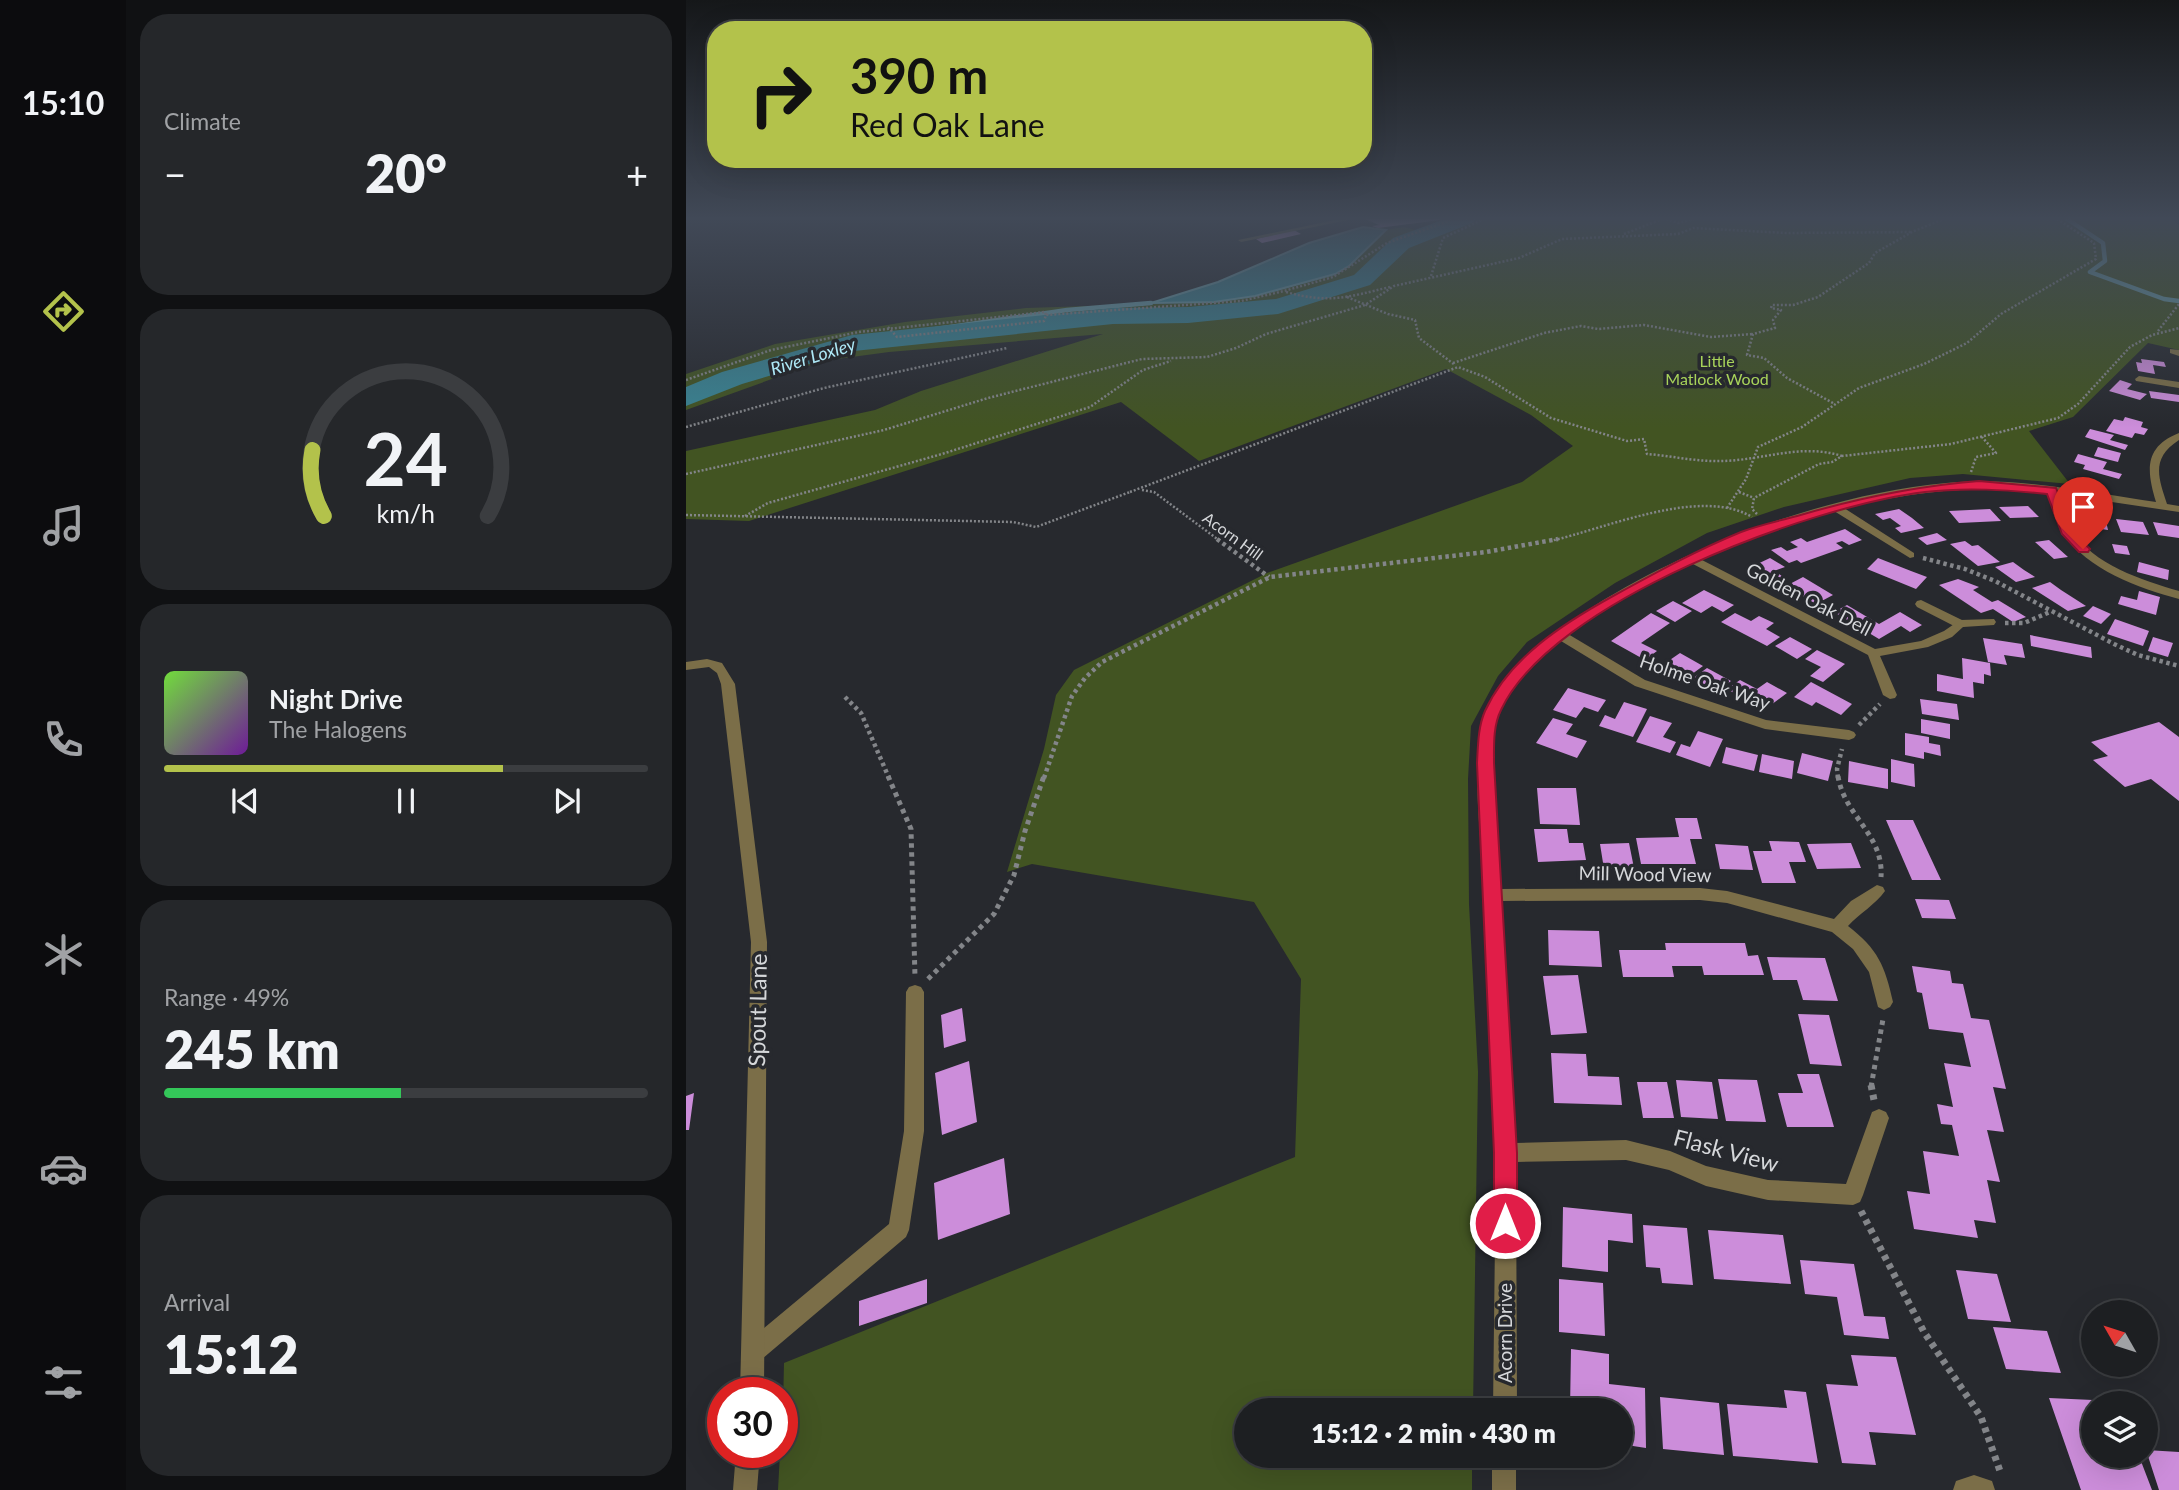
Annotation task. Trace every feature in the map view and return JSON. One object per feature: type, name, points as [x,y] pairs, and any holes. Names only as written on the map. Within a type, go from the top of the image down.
[{"type":"street","points":[[2139,379],[2179,385]]},
{"type":"street","points":[[2163,507],[2153,475],[2153,463],[2158,452],[2177,438]]},
{"type":"street","name":"Acorn Drive","points":[[1505,1398],[1506,1153],[1486,795],[1487,732],[1493,711],[1516,675],[1534,655],[1560,635],[1634,587],[1691,559],[1770,527],[1836,508],[1924,489],[1979,484],[2052,490],[2179,509]]},
{"type":"street","points":[[2052,490],[2068,534],[2083,549],[2132,579],[2179,595]]},
{"type":"street","points":[[1836,508],[1910,555]]},
{"type":"street","name":"Golden Oak Dell","points":[[1691,559],[1873,653],[1924,644],[1948,634],[1960,624],[1990,622]]},
{"type":"street","points":[[1921,604],[1960,624]]},
{"type":"street","name":"Holme Oak Way","points":[[1560,635],[1640,682],[1765,724],[1849,735]]},
{"type":"street","name":"Golden Oak Dell","points":[[1873,653],[1890,695]]},
{"type":"street","name":"Spout Lane","points":[[686,666],[702,662],[718,665],[725,672],[759,942],[753,1377]]},
{"type":"street","points":[[1837,927],[1857,906],[1877,891]]},
{"type":"street","name":"Mill Wood View","points":[[1490,895],[1700,894],[1727,897],[1837,927],[1859,944],[1877,970],[1884,1002]]},
{"type":"street","points":[[754,1351],[900,1230],[914,1131],[915,992]]},
{"type":"street","points":[[1853,1195],[1879,1118]]},
{"type":"street","name":"Flask View","points":[[1506,1153],[1626,1150],[1670,1161],[1706,1176],[1768,1190],[1853,1195]]},
{"type":"street","points":[[745,1490],[747,1468]]},
{"type":"street","points":[[1504,1468],[1504,1490]]},
{"type":"street","points":[[1965,1490],[1992,1484]]},
{"type":"path","points":[[686,380],[771,350],[888,327],[1045,313],[1241,301],[1293,289]]},
{"type":"path","points":[[1284,291],[1316,299],[1347,297],[1383,289]]},
{"type":"path","points":[[686,474],[884,430],[952,408],[1142,359],[1175,360],[1207,356],[1236,348],[1266,334],[1365,305],[1390,289]]},
{"type":"path","points":[[1453,363],[1544,333],[1581,326],[1598,329],[1644,325],[1711,337],[1753,334],[1775,328],[1773,320],[1781,310],[1771,308],[1772,305],[1793,305],[1818,297],[1831,289]]},
{"type":"path","points":[[1727,508],[1739,492],[1756,458],[1758,447],[1802,427],[1833,403],[1859,388],[1924,364],[1967,343],[2001,314],[2045,289]]},
{"type":"path","points":[[1347,297],[1388,314],[1415,320],[1419,338],[1458,367],[1485,377],[1551,418],[1627,441],[1644,439],[1647,454],[1723,461],[1793,452],[1831,451],[1842,456]]},
{"type":"path","points":[[2158,331],[2179,304]]},
{"type":"path","points":[[888,327],[896,335],[1044,321],[1045,313]]},
{"type":"path","points":[[1739,492],[1754,498],[1819,464],[1832,462],[1842,456],[1951,444],[2058,418],[2073,411],[2126,349],[2158,331],[2179,328]]},
{"type":"path","points":[[1753,334],[1747,355],[1764,358],[1776,373],[1833,403]]},
{"type":"path","points":[[686,427],[824,388],[1007,348]]},
{"type":"path","points":[[743,517],[768,503],[942,454],[1090,407],[1143,370],[1175,360]]},
{"type":"path","points":[[686,515],[1013,522],[1036,527],[1458,367]]},
{"type":"path","points":[[1979,484],[1971,472],[1976,457],[1996,453],[1982,437]]},
{"type":"path","name":"Acorn Hill","points":[[1130,492],[1145,489],[1154,492],[1270,577],[1486,552],[1554,540],[1631,519],[1690,507],[1742,511],[1770,527]]},
{"type":"path","points":[[1752,509],[1754,498]]},
{"type":"path","points":[[1910,555],[1965,569],[1994,581],[2138,655],[2179,666]]},
{"type":"path","points":[[915,992],[994,914],[1014,875],[1045,769],[1072,696],[1085,678],[1102,662],[1270,577]]},
{"type":"path","points":[[1990,622],[2024,623],[2050,612]]},
{"type":"path","points":[[1877,891],[1884,869],[1878,846],[1842,796],[1838,774],[1840,753],[1849,735],[1890,695]]},
{"type":"path","points":[[845,696],[861,713],[911,829],[915,992]]},
{"type":"path","points":[[1879,1118],[1870,1083],[1884,1002]]},
{"type":"path","points":[[1853,1195],[1924,1332],[1981,1417],[1992,1484]]},
{"type":"green space","name":"Little Matlock Wood","points":[[1282,289],[2179,289],[2179,350],[2148,343],[2073,417],[2029,431],[2070,484],[1963,474],[1910,478],[1784,507],[1707,533],[1615,583],[1527,642],[1498,676],[1471,726],[1468,779],[1469,904],[1478,1072],[1473,1398],[1234,1398],[1234,1468],[1472,1468],[1472,1490],[778,1490],[779,1468],[798,1468],[798,1377],[784,1377],[784,1363],[1295,1157],[1301,979],[1254,902],[1032,864],[1007,872],[1044,749],[1056,695],[1074,670],[1267,573],[1522,482],[1573,446],[1531,415],[1446,369],[1199,461],[1121,402],[749,521],[686,519],[686,451],[875,410],[921,391],[1103,334],[889,352],[822,361],[686,410],[686,374],[775,344],[905,322],[1026,308],[1214,302]]},
{"type":"water","points":[[1197,289],[1282,289],[1214,302],[1151,303]]},
{"type":"building","points":[[2141,359],[2164,362],[2166,367],[2153,365],[2155,374],[2138,371],[2136,362],[2142,363]]},
{"type":"building","points":[[2120,380],[2132,384],[2127,389],[2147,394],[2140,400],[2109,391]]},
{"type":"building","points":[[2149,391],[2179,395],[2179,402],[2151,398]]},
{"type":"building","points":[[2125,417],[2143,422],[2141,427],[2148,429],[2144,435],[2135,433],[2132,438],[2106,431],[2114,419],[2123,421]]},
{"type":"building","points":[[2090,429],[2114,435],[2110,440],[2128,445],[2125,450],[2085,437]]},
{"type":"building","points":[[2098,447],[2121,453],[2118,462],[2094,456]]},
{"type":"building","points":[[2078,454],[2107,462],[2103,469],[2122,474],[2119,479],[2083,469],[2085,465],[2074,462]]},
{"type":"building","points":[[2028,506],[2039,517],[2010,518],[1999,507]]},
{"type":"building","points":[[1899,509],[1924,528],[1901,533],[1895,528],[1901,526],[1890,518],[1883,520],[1875,514]]},
{"type":"building","points":[[1990,509],[2001,521],[1959,523],[1949,511]]},
{"type":"building","points":[[2073,513],[2105,517],[2108,530],[2076,525]]},
{"type":"building","points":[[2116,519],[2143,522],[2149,535],[2121,532]]},
{"type":"building","points":[[2153,522],[2179,526],[2179,538],[2158,535]]},
{"type":"building","points":[[1845,529],[1862,540],[1849,545],[1842,541],[1836,543],[1843,548],[1801,563],[1797,560],[1789,563],[1771,550],[1781,547],[1787,551],[1798,547],[1790,542],[1801,538],[1807,542]]},
{"type":"building","points":[[1937,533],[1947,540],[1927,545],[1918,538]]},
{"type":"building","points":[[2049,540],[2068,557],[2054,559],[2035,542]]},
{"type":"building","points":[[1965,541],[1972,546],[1978,545],[2000,562],[1978,566],[1950,544]]},
{"type":"building","points":[[2112,544],[2127,546],[2130,555],[2115,553]]},
{"type":"building","points":[[1770,558],[1785,567],[1774,571],[1787,579],[1778,584],[1751,567]]},
{"type":"building","points":[[1878,558],[1927,577],[1916,589],[1867,569]]},
{"type":"building","points":[[2013,562],[2035,577],[2016,582],[1995,567]]},
{"type":"building","points":[[2139,562],[2169,570],[2168,580],[2137,572]]},
{"type":"building","points":[[1803,577],[1833,595],[1816,604],[1786,586]]},
{"type":"building","points":[[1958,579],[1979,587],[1973,590],[1992,602],[1998,600],[2026,617],[2013,622],[1993,609],[1981,613],[1939,585]]},
{"type":"building","points":[[2050,582],[2086,606],[2068,611],[2032,588]]},
{"type":"building","points":[[1704,590],[1734,605],[1723,612],[1712,606],[1701,613],[1682,603]]},
{"type":"building","points":[[2139,591],[2160,597],[2156,615],[2118,604],[2121,596],[2137,600]]},
{"type":"building","points":[[1673,601],[1692,611],[1675,622],[1656,611]]},
{"type":"building","points":[[1847,605],[1879,624],[1900,612],[1922,625],[1910,632],[1901,626],[1879,639],[1834,612]]},
{"type":"building","points":[[2093,606],[2111,614],[2101,624],[2083,616]]},
{"type":"building","points":[[1651,613],[1670,623],[1641,643],[1657,651],[1645,660],[1611,641]]},
{"type":"building","points":[[1735,613],[1751,621],[1759,616],[1774,623],[1766,629],[1780,637],[1767,646],[1721,622]]},
{"type":"building","points":[[2115,619],[2149,631],[2143,646],[2107,634]]},
{"type":"building","points":[[2030,635],[2091,647],[2092,658],[2031,646]]},
{"type":"building","points":[[1790,637],[1812,649],[1797,659],[1775,646]]},
{"type":"building","points":[[2153,637],[2173,643],[2168,657],[2148,651]]},
{"type":"building","points":[[1983,638],[2022,644],[2025,658],[2004,655],[2007,665],[1988,662]]},
{"type":"building","points":[[1817,650],[1845,664],[1823,682],[1810,676],[1821,667],[1805,659]]},
{"type":"building","points":[[1680,653],[1703,666],[1688,677],[1664,664]]},
{"type":"building","points":[[1962,658],[1990,663],[1991,676],[1984,674],[1984,684],[1973,682],[1974,698],[1937,691],[1937,674],[1963,679]]},
{"type":"building","points":[[1707,668],[1731,681],[1716,692],[1692,679]]},
{"type":"building","points":[[1740,680],[1757,689],[1767,682],[1787,693],[1764,710],[1727,689]]},
{"type":"building","points":[[1811,682],[1852,704],[1841,715],[1816,702],[1812,706],[1794,697]]},
{"type":"building","points":[[1568,688],[1606,700],[1598,712],[1584,707],[1576,718],[1553,710]]},
{"type":"building","points":[[1920,699],[1957,704],[1959,720],[1922,714]]},
{"type":"building","points":[[1624,702],[1647,709],[1633,737],[1599,726],[1605,715],[1615,719]]},
{"type":"building","points":[[1650,716],[1672,723],[1663,737],[1676,742],[1670,753],[1636,742]]},
{"type":"building","points":[[1553,718],[1573,724],[1566,734],[1587,741],[1577,758],[1536,743]]},
{"type":"building","points":[[1921,719],[1950,724],[1950,739],[1921,733]]},
{"type":"building","points":[[2159,722],[2179,737],[2179,801],[2151,779],[2125,787],[2093,760],[2108,756],[2091,742]]},
{"type":"building","points":[[1698,731],[1723,739],[1710,767],[1676,755],[1681,744],[1690,747]]},
{"type":"building","points":[[1905,733],[1929,737],[1929,743],[1940,745],[1941,756],[1924,752],[1924,759],[1905,755]]},
{"type":"building","points":[[1726,747],[1758,755],[1754,771],[1722,763]]},
{"type":"building","points":[[1802,753],[1833,761],[1828,781],[1797,773]]},
{"type":"building","points":[[1762,754],[1794,761],[1792,779],[1759,772]]},
{"type":"building","points":[[1891,759],[1914,764],[1915,787],[1891,782]]},
{"type":"building","points":[[1849,761],[1888,769],[1888,789],[1848,782]]},
{"type":"building","points":[[1537,788],[1576,788],[1580,825],[1540,824]]},
{"type":"building","points":[[1675,818],[1697,818],[1702,839],[1690,839],[1696,864],[1641,864],[1636,838],[1679,837]]},
{"type":"building","points":[[1886,820],[1913,820],[1941,880],[1912,880]]},
{"type":"building","points":[[1534,829],[1567,829],[1569,843],[1583,843],[1586,860],[1538,862]]},
{"type":"building","points":[[1769,841],[1799,842],[1806,862],[1789,862],[1796,883],[1762,883],[1753,851],[1772,851]]},
{"type":"building","points":[[1629,843],[1634,868],[1604,869],[1600,844]]},
{"type":"building","points":[[1851,843],[1861,868],[1817,869],[1807,844]]},
{"type":"building","points":[[1715,844],[1748,846],[1753,870],[1720,869]]},
{"type":"building","points":[[1915,899],[1949,900],[1956,919],[1922,918]]},
{"type":"building","points":[[1548,930],[1599,931],[1602,967],[1549,965]]},
{"type":"building","points":[[1665,943],[1745,943],[1748,956],[1758,955],[1764,975],[1704,975],[1702,966],[1672,966],[1674,977],[1623,977],[1619,950],[1666,950]]},
{"type":"building","points":[[1767,957],[1825,958],[1838,1001],[1803,1000],[1797,980],[1773,980]]},
{"type":"building","points":[[1912,966],[1950,971],[1952,983],[1963,984],[1971,1018],[1989,1020],[2006,1089],[1993,1087],[2004,1132],[1987,1130],[2000,1182],[1987,1180],[1996,1223],[1974,1220],[1978,1238],[1914,1229],[1907,1191],[1930,1194],[1923,1151],[1959,1156],[1952,1125],[1941,1124],[1937,1104],[1953,1107],[1944,1063],[1971,1067],[1963,1033],[1929,1029],[1922,993],[1917,992]]},
{"type":"building","points":[[1578,975],[1587,1033],[1551,1035],[1543,976]]},
{"type":"building","points":[[962,1008],[966,1041],[944,1048],[941,1015]]},
{"type":"building","points":[[1798,1014],[1829,1015],[1842,1066],[1810,1064]]},
{"type":"building","points":[[1551,1053],[1586,1054],[1588,1076],[1619,1077],[1622,1105],[1554,1103]]},
{"type":"building","points":[[969,1061],[977,1122],[942,1135],[935,1073]]},
{"type":"building","points":[[1797,1074],[1819,1074],[1834,1127],[1787,1127],[1778,1093],[1803,1093]]},
{"type":"building","points":[[1718,1079],[1757,1080],[1766,1122],[1726,1121]]},
{"type":"building","points":[[1676,1080],[1712,1082],[1718,1119],[1681,1117]]},
{"type":"building","points":[[1637,1082],[1667,1082],[1674,1118],[1643,1118]]},
{"type":"building","points":[[694,1093],[689,1130],[686,1130],[686,1096]]},
{"type":"building","points":[[1004,1158],[1010,1214],[938,1240],[934,1183]]},
{"type":"building","points":[[1563,1207],[1632,1214],[1633,1243],[1608,1240],[1608,1272],[1562,1267]]},
{"type":"building","points":[[1643,1225],[1687,1228],[1693,1285],[1662,1283],[1660,1268],[1646,1267]]},
{"type":"building","points":[[1708,1230],[1783,1235],[1791,1284],[1714,1279]]},
{"type":"building","points":[[1800,1260],[1854,1264],[1864,1316],[1885,1317],[1889,1339],[1844,1335],[1837,1297],[1805,1294]]},
{"type":"building","points":[[1956,1270],[1997,1274],[2011,1322],[1968,1319]]},
{"type":"building","points":[[927,1279],[927,1303],[859,1326],[859,1301]]},
{"type":"building","points":[[1559,1279],[1603,1283],[1605,1336],[1559,1332]]},
{"type":"building","points":[[1993,1327],[2047,1331],[2061,1373],[2006,1369]]},
{"type":"building","points":[[1571,1349],[1609,1354],[1609,1384],[1645,1388],[1646,1448],[1633,1446],[1633,1398],[1570,1398]]},
{"type":"building","points":[[1851,1355],[1896,1357],[1916,1435],[1869,1432],[1876,1465],[1842,1463],[1826,1384],[1858,1386]]},
{"type":"building","points":[[1784,1390],[1806,1392],[1818,1463],[1733,1456],[1727,1404],[1787,1408]]},
{"type":"building","points":[[1660,1397],[1719,1403],[1724,1455],[1663,1449]]},
{"type":"building","points":[[2049,1398],[2081,1399],[2081,1468],[2144,1468],[2152,1490],[2081,1490]]},
{"type":"building","points":[[2158,1451],[2179,1452],[2179,1490],[2159,1490],[2152,1468],[2158,1468]]},
{"type":"waterway","name":"River Loxley","points":[[686,397],[732,378],[852,343],[1113,316],[1188,315],[1278,306],[1334,289]]},
{"type":"waterway","points":[[2135,289],[2164,299],[2179,301]]},
{"type":"waterway","points":[[882,340],[895,335],[1067,310],[1151,303]]},
{"type":"waterway","name":"River Loxley","points":[[686,391],[732,378]]},
{"type":"route","points":[[1505,1223],[1506,1153],[1490,895],[1485,763],[1487,732],[1493,711],[1516,675],[1534,655],[1560,635],[1634,587],[1748,534],[1867,500],[1944,486],[1979,484],[2052,490],[2068,534],[2083,549]]}]
